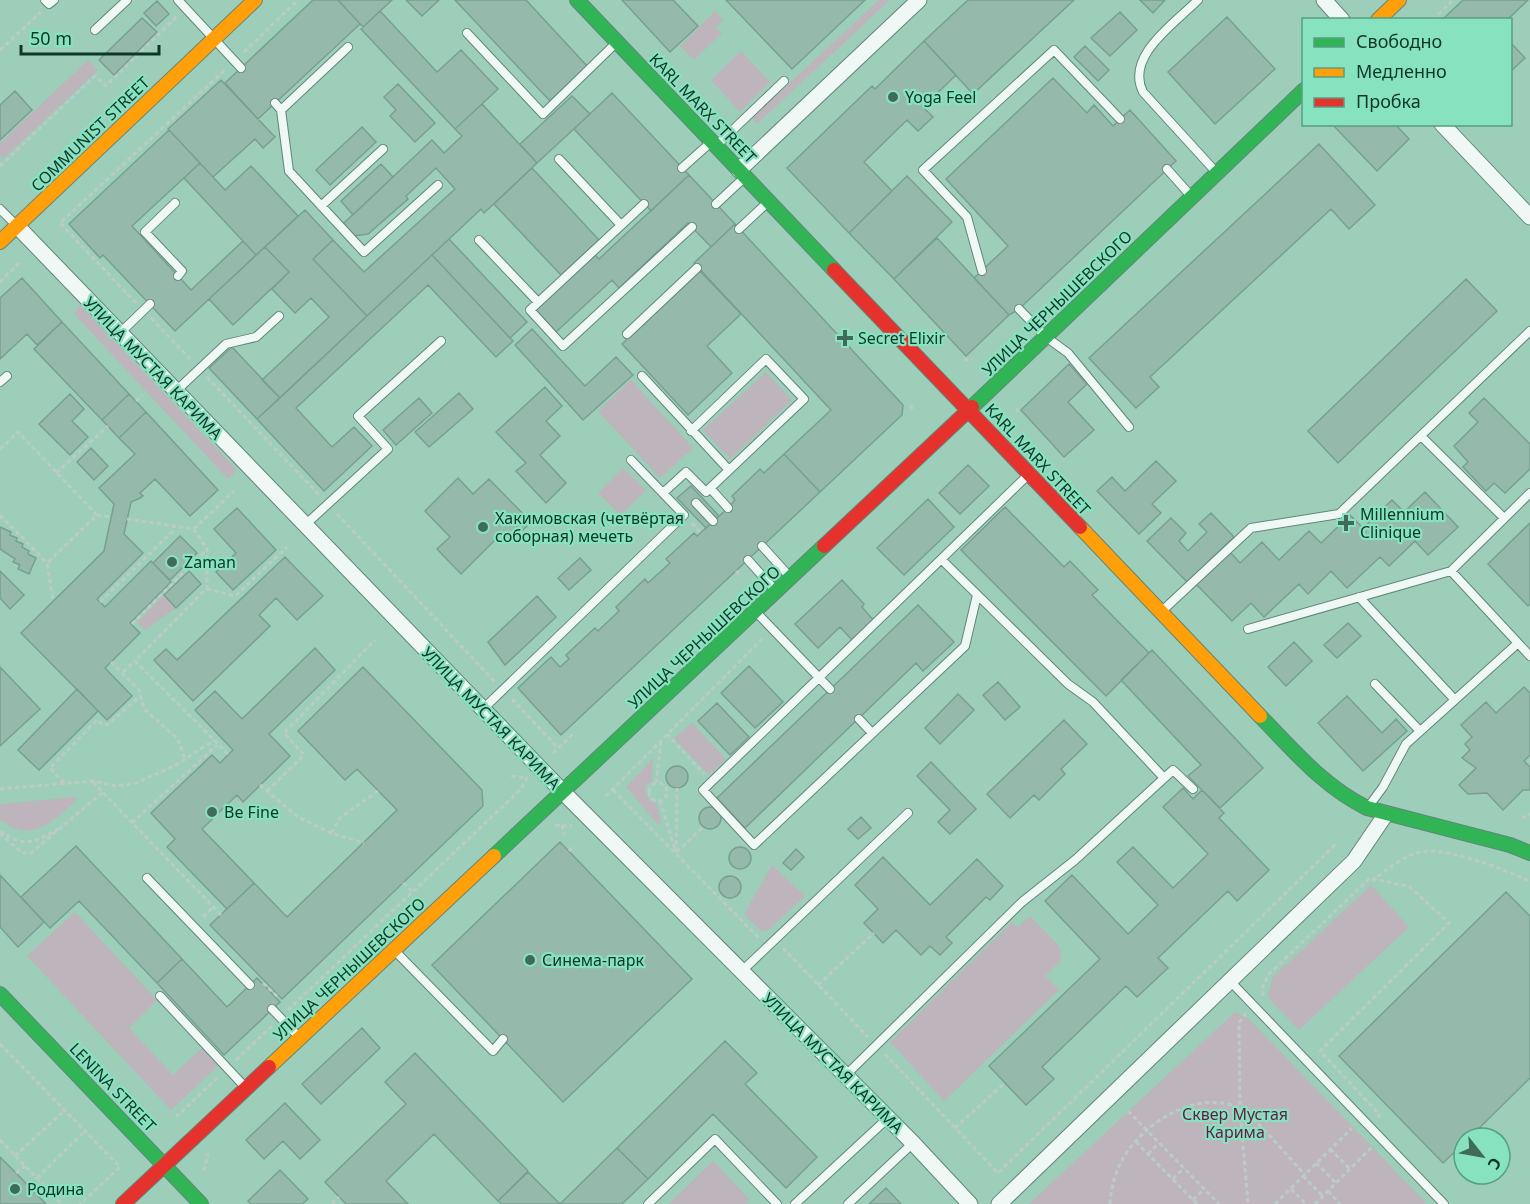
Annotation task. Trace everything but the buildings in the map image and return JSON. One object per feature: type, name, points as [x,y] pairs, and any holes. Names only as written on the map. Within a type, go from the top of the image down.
[{"type":"street","name":"COMMUNIST STREET","points":[[0,242],[255,0]]},
{"type":"street","name":"KARL MARX STREET","points":[[577,0],[1305,763],[1345,797],[1368,808],[1510,845],[1530,853]]},
{"type":"street","points":[[743,173],[919,0]]},
{"type":"street","points":[[1324,0],[1340,18]]},
{"type":"street","points":[[1380,18],[1399,0]]},
{"type":"street","name":"УЛИЦА ЧЕРНЫШЕВСКОГО","points":[[123,1204],[791,578],[1302,92]]},
{"type":"street","points":[[1444,126],[1530,217]]},
{"type":"street","name":"УЛИЦА МУСТАЯ КАРИМА","points":[[17,226],[563,792],[846,1075],[970,1204]]},
{"type":"street","points":[[999,1204],[1353,861],[1386,814]]},
{"type":"street","name":"LENINA STREET","points":[[0,994],[201,1204]]},
{"type":"lane","points":[[95,30],[127,0]]},
{"type":"lane","points":[[178,0],[241,68]]},
{"type":"lane","points":[[1198,0],[1144,55],[1138,68],[1138,81],[1143,92],[1217,173]]},
{"type":"lane","points":[[467,33],[543,114],[617,42]]},
{"type":"lane","points":[[281,110],[348,47]]},
{"type":"lane","points":[[982,271],[967,218],[923,170],[1054,50],[1120,119]]},
{"type":"lane","points":[[682,168],[784,81]]},
{"type":"lane","points":[[275,103],[281,110],[289,171],[364,252],[438,185]]},
{"type":"lane","points":[[321,206],[382,149]]},
{"type":"lane","points":[[559,159],[621,225]]},
{"type":"lane","points":[[1167,170],[1192,197]]},
{"type":"lane","points":[[716,204],[743,173]]},
{"type":"lane","points":[[739,229],[769,201]]},
{"type":"lane","points":[[175,203],[145,232],[182,271],[178,276]]},
{"type":"lane","points":[[644,204],[530,310],[563,345],[692,226]]},
{"type":"lane","points":[[0,209],[17,226]]},
{"type":"lane","points":[[479,240],[538,302]]},
{"type":"lane","points":[[627,334],[698,268]]},
{"type":"lane","points":[[120,333],[147,307]]},
{"type":"lane","points":[[1019,309],[1046,337],[1068,353],[1129,427]]},
{"type":"lane","points":[[176,391],[226,344],[256,337],[279,316]]},
{"type":"lane","points":[[1161,612],[1251,528],[1339,514],[1422,437],[1530,331]]},
{"type":"lane","points":[[305,525],[388,449],[358,416],[441,341]]},
{"type":"lane","points":[[663,493],[686,472],[706,492],[804,399],[766,359],[691,431]]},
{"type":"lane","points":[[0,382],[7,376]]},
{"type":"lane","points":[[642,376],[729,470]]},
{"type":"lane","points":[[1422,437],[1504,518]]},
{"type":"lane","points":[[483,709],[684,515],[631,460]]},
{"type":"lane","points":[[978,595],[965,646],[754,845],[703,790],[1029,474]]},
{"type":"lane","points":[[710,488],[728,508]]},
{"type":"lane","points":[[1248,629],[1451,571],[1530,493]]},
{"type":"lane","points":[[696,503],[713,521]]},
{"type":"lane","points":[[762,546],[791,578]]},
{"type":"lane","points":[[748,560],[776,591]]},
{"type":"lane","points":[[942,560],[1068,684],[1093,702],[1164,778]]},
{"type":"lane","points":[[1451,571],[1530,656]]},
{"type":"lane","points":[[1359,597],[1455,700]]},
{"type":"lane","points":[[755,611],[830,689]]},
{"type":"lane","points":[[1368,808],[1383,787],[1406,744],[1518,643]]},
{"type":"lane","points":[[1375,684],[1420,731]]},
{"type":"lane","points":[[859,719],[872,733]]},
{"type":"lane","points":[[846,1075],[1022,902],[1075,860],[1173,770],[1193,789]]},
{"type":"lane","points":[[742,971],[908,813]]},
{"type":"lane","points":[[147,878],[250,985]]},
{"type":"lane","points":[[394,950],[493,1051],[503,1039]]},
{"type":"lane","points":[[1230,981],[1444,1204]]},
{"type":"lane","points":[[160,996],[246,1088]]},
{"type":"lane","points":[[272,1009],[300,1038]]},
{"type":"lane","points":[[795,1204],[888,1118]]},
{"type":"lane","points":[[648,1204],[715,1139],[777,1204]]},
{"type":"lane","points":[[848,1204],[913,1143]]},
{"type":"path","points":[[298,0],[60,223],[147,307],[199,369],[558,748]]},
{"type":"path","points":[[1434,18],[1453,0]]},
{"type":"path","points":[[0,50],[50,1]]},
{"type":"path","points":[[1,163],[95,76],[106,86],[185,8]]},
{"type":"path","points":[[0,282],[19,263]]},
{"type":"path","points":[[964,360],[973,359]]},
{"type":"path","points":[[136,401],[143,395]]},
{"type":"path","points":[[911,405],[913,412]]},
{"type":"path","points":[[1017,408],[1018,414]]},
{"type":"path","points":[[56,473],[108,426]]},
{"type":"path","points":[[0,449],[18,432],[97,515],[111,517]]},
{"type":"path","points":[[194,529],[234,492]]},
{"type":"path","points":[[0,515],[47,563],[53,601]]},
{"type":"path","points":[[47,563],[97,515]]},
{"type":"path","points":[[122,672],[207,588],[207,549],[194,529],[127,519]]},
{"type":"path","points":[[100,603],[173,531],[175,526]]},
{"type":"path","points":[[207,588],[235,596],[287,547]]},
{"type":"path","points":[[132,624],[207,549]]},
{"type":"path","points":[[736,571],[741,576]]},
{"type":"path","points":[[606,796],[772,629]]},
{"type":"path","points":[[267,791],[304,756],[284,733],[375,640]]},
{"type":"path","points":[[135,661],[228,754]]},
{"type":"path","points":[[111,662],[139,690],[144,709],[178,739],[185,760]]},
{"type":"path","points":[[64,783],[50,768],[98,720],[103,724],[109,724],[140,696]]},
{"type":"path","points":[[553,753],[575,732]]},
{"type":"path","points":[[667,734],[711,782]]},
{"type":"path","points":[[656,783],[662,784],[667,792],[660,801],[653,800],[649,792],[656,783],[662,739]]},
{"type":"path","points":[[0,789],[93,781],[116,786],[136,783],[185,760],[213,740]]},
{"type":"path","points":[[132,823],[218,744]]},
{"type":"path","points":[[176,1117],[520,790],[527,777],[510,776]]},
{"type":"path","points":[[93,781],[220,915]]},
{"type":"path","points":[[260,785],[298,817],[331,833],[364,843]]},
{"type":"path","points":[[676,854],[677,788]]},
{"type":"path","points":[[331,833],[341,817],[378,790]]},
{"type":"path","points":[[613,790],[768,947],[783,948],[998,1173],[1337,843]]},
{"type":"path","points":[[0,832],[27,855],[103,792]]},
{"type":"path","points":[[660,801],[676,854]]},
{"type":"path","points":[[1522,818],[1530,814]]},
{"type":"path","points":[[0,832],[19,842],[27,843],[44,837],[65,825]]},
{"type":"path","points":[[555,825],[574,826]]},
{"type":"path","points":[[562,825],[564,835]]},
{"type":"path","points":[[676,854],[703,827]]},
{"type":"path","points":[[569,851],[573,845]]},
{"type":"path","points":[[1372,880],[1404,858],[1426,851],[1481,863],[1530,882]]},
{"type":"path","points":[[1263,998],[1263,986],[1269,974],[1370,878],[1410,887],[1449,923],[1320,1051],[1380,1115]]},
{"type":"path","points":[[403,882],[413,892]]},
{"type":"path","points":[[818,985],[874,933]]},
{"type":"path","points":[[261,980],[289,1010]]},
{"type":"path","points":[[1238,1008],[1246,1012],[1239,1023],[1240,1108],[1248,1204]]},
{"type":"path","points":[[0,1044],[120,1167],[80,1204]]},
{"type":"path","points":[[955,1128],[1005,1083]]},
{"type":"path","points":[[1110,1204],[1111,1185],[1116,1172],[1136,1142],[1148,1131],[1177,1110],[1192,1105],[1224,1103],[1240,1108],[1323,1196]]},
{"type":"path","points":[[15,1156],[65,1110]]},
{"type":"path","points":[[1128,1111],[1219,1204]]},
{"type":"path","points":[[1275,1204],[1352,1128]]},
{"type":"path","points":[[37,1178],[85,1131]]},
{"type":"path","points":[[0,1140],[62,1204]]},
{"type":"path","points":[[1136,1142],[1197,1204]]},
{"type":"path","points":[[1148,1154],[1159,1143]]},
{"type":"path","points":[[1315,1204],[1371,1148]]},
{"type":"path","points":[[1330,1149],[1350,1170]]},
{"type":"path","points":[[204,1171],[208,1153]]},
{"type":"path","points":[[1316,1163],[1336,1183]]},
{"type":"path","points":[[16,1173],[25,1166]]},
{"type":"path","points":[[1173,1179],[1184,1168]]},
{"type":"path","points":[[1193,1200],[1204,1189]]},
{"type":"path","points":[[1291,1189],[1306,1204]]},
{"type":"path","points":[[1328,1191],[1340,1204]]},
{"type":"path","points":[[332,1204],[339,1197]]},
{"type":"green space","points":[[879,0],[890,0],[757,124],[752,118]]},
{"type":"green space","points":[[715,11],[723,20],[716,28],[722,33],[694,60],[680,46]]},
{"type":"green space","points":[[741,51],[770,82],[740,112],[711,80]]},
{"type":"green space","points":[[88,60],[98,70],[3,159],[0,155],[0,143]]},
{"type":"green space","points":[[80,305],[237,470],[228,479],[74,314]]},
{"type":"green space","points":[[766,372],[792,400],[730,459],[703,430]]},
{"type":"green space","points":[[631,380],[693,448],[660,478],[598,411]]},
{"type":"green space","points":[[623,468],[646,490],[621,515],[598,493]]},
{"type":"green space","points":[[164,595],[176,608],[145,630],[137,622]]},
{"type":"green space","points":[[692,723],[726,759],[709,775],[674,738]]},
{"type":"green space","points":[[653,758],[652,780],[645,787],[649,801],[656,803],[661,822],[658,825],[626,787]]},
{"type":"green space","points":[[75,797],[78,799],[51,822],[32,830],[11,827],[0,819],[0,804]]},
{"type":"green space","points":[[772,865],[805,896],[769,930],[761,931],[744,914]]},
{"type":"green space","points":[[1371,885],[1409,927],[1299,1030],[1270,1000],[1268,994],[1273,977]]},
{"type":"green space","points":[[75,912],[157,1000],[129,1028],[173,1075],[202,1048],[218,1066],[171,1110],[27,956]]},
{"type":"green space","points":[[1030,916],[1059,946],[1062,959],[1045,976],[1059,990],[944,1101],[890,1042],[1012,922],[1018,927]]},
{"type":"green space","name":"Сквер Мустая Карима","points":[[1235,1012],[1248,1018],[1427,1204],[1029,1204]]},
{"type":"green space","points":[[713,1161],[750,1200],[745,1204],[669,1204]]},
{"type":"traffic: fast","points":[[577,0],[834,270]]},
{"type":"traffic: fast","points":[[972,407],[1302,92]]},
{"type":"traffic: fast","points":[[494,856],[824,546]]},
{"type":"traffic: fast","points":[[1260,716],[1323,779],[1367,808],[1510,845],[1530,853]]},
{"type":"traffic: fast","points":[[0,994],[201,1204]]},
{"type":"traffic: slow","points":[[0,242],[255,0]]},
{"type":"traffic: slow","points":[[1380,18],[1399,0]]},
{"type":"traffic: slow","points":[[1080,527],[1260,716]]},
{"type":"traffic: slow","points":[[269,1067],[494,856]]},
{"type":"traffic: jam","points":[[834,270],[1080,527]]},
{"type":"traffic: jam","points":[[824,546],[972,407]]},
{"type":"traffic: jam","points":[[123,1204],[269,1067]]},
{"type":"place","name":"Yoga Feel","points":[[893,97]]},
{"type":"place","name":"Secret Elixir","points":[[845,338]]},
{"type":"place","name":"Millennium Clinique","points":[[1346,523]]},
{"type":"place","name":"Хакимовская (четвёртая соборная) мечеть","points":[[483,527]]},
{"type":"place","name":"Zaman","points":[[172,562]]},
{"type":"place","name":"Be Fine","points":[[212,812]]},
{"type":"place","name":"Синема-парк","points":[[530,960]]},
{"type":"place","name":"Родина","points":[[15,1189]]}]
